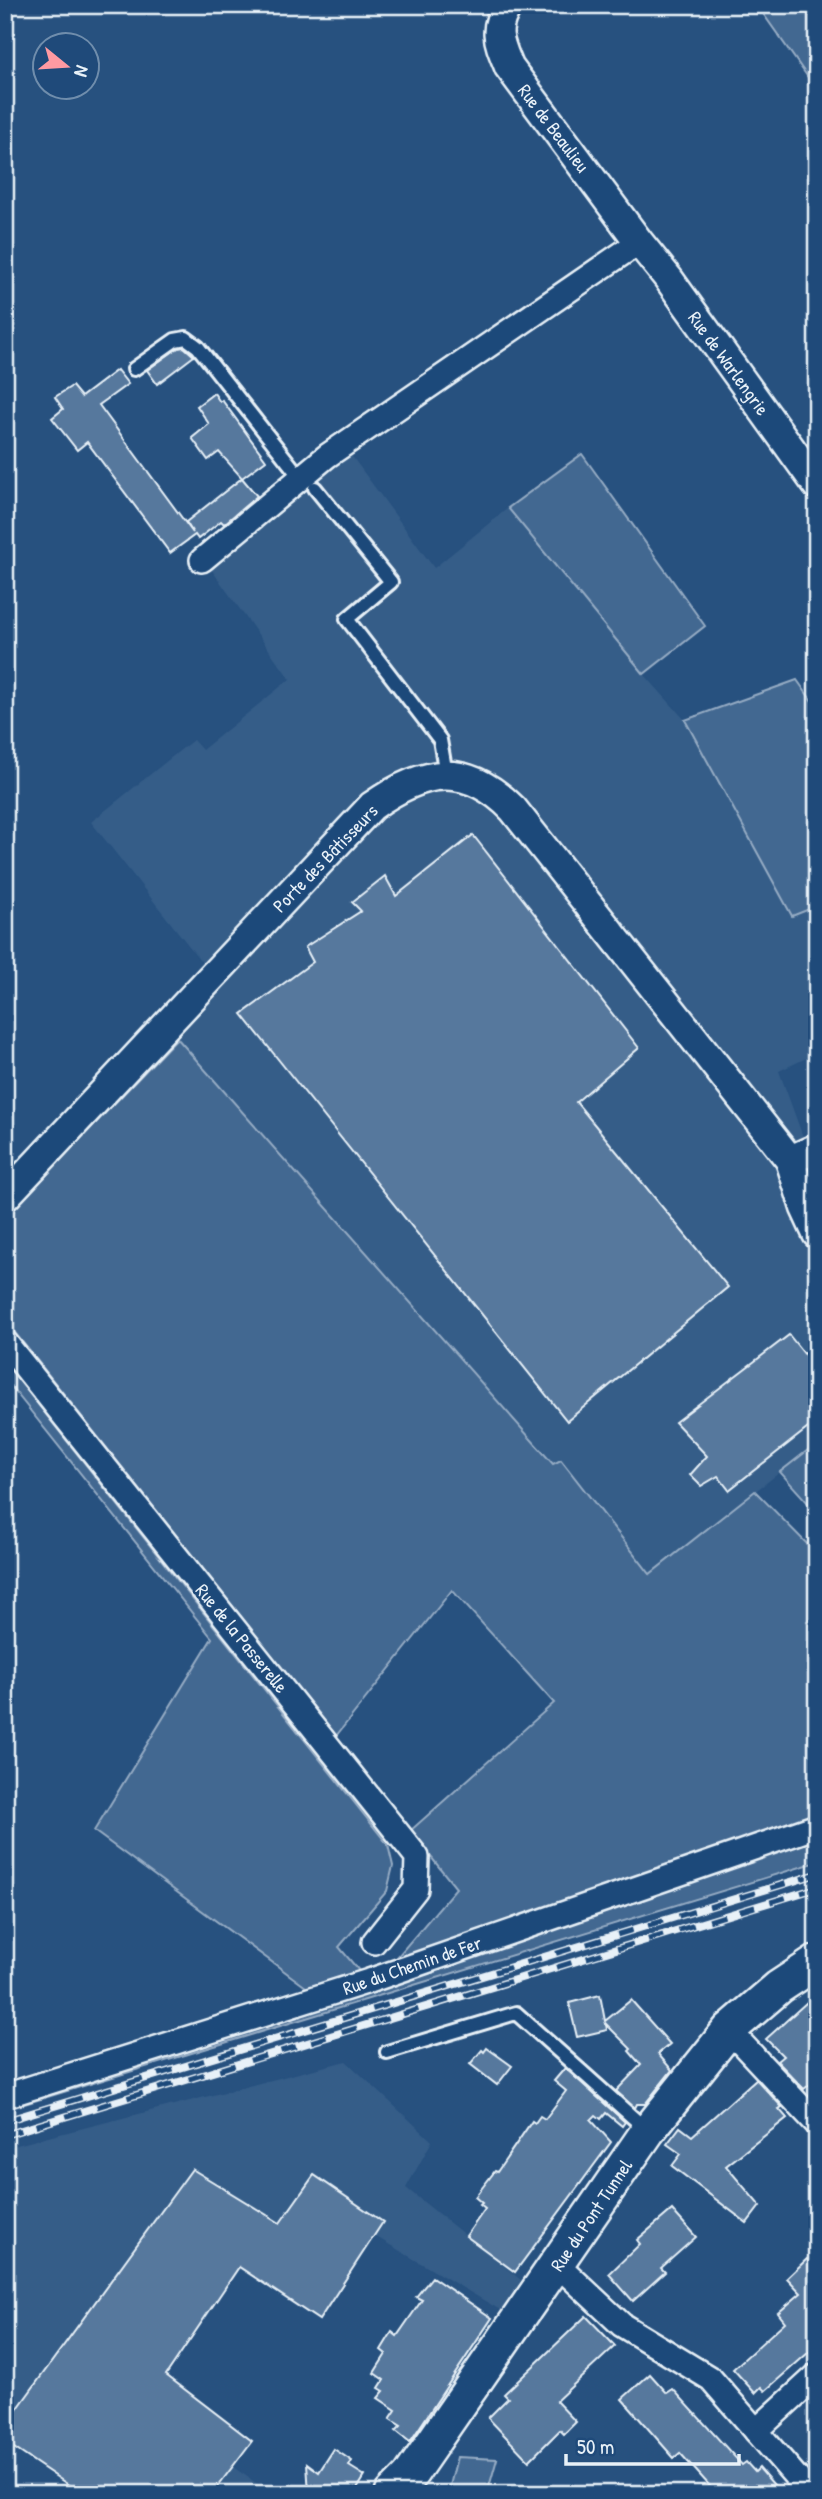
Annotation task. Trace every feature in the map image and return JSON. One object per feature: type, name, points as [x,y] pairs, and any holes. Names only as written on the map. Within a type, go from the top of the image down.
[{"type":"main road","name":"Rue du Pont Tunnel","points":[[404,2488],[648,2131],[729,2030],[779,1987],[817,1962]]},
{"type":"street","name":"Rue de Beaulieu","points":[[506,6],[497,34],[509,67],[639,242]]},
{"type":"street","points":[[202,560],[307,483],[361,431],[639,242]]},
{"type":"street","name":"Rue de Warlengrie","points":[[639,242],[668,278],[817,485]]},
{"type":"street","points":[[446,774],[497,793],[513,809],[790,1160],[805,1208],[817,1234]]},
{"type":"street","name":"Porte des Bâtisseurs","points":[[5,1198],[372,806],[395,789],[417,779],[446,774]]},
{"type":"street","points":[[790,1160],[817,1148]]},
{"type":"street","name":"Rue de la Passerelle","points":[[5,1342],[417,1857],[416,1889],[374,1942]]},
{"type":"street","name":"Rue du Chemin de Fer","points":[[5,2096],[369,1981],[817,1826]]},
{"type":"street","points":[[729,2030],[817,2124]]},
{"type":"street","points":[[557,2264],[622,2325],[711,2379],[811,2494]]},
{"type":"street","points":[[756,2431],[816,2376]]},
{"type":"lane","points":[[134,369],[175,340],[186,338],[198,346],[307,483],[391,582],[347,619],[440,740],[446,774]]},
{"type":"lane","points":[[387,2052],[516,2013],[648,2131]]},
{"type":"shaded area","points":[[757,5],[804,5],[817,20],[817,90]]},
{"type":"shaded area","points":[[337,436],[434,568],[508,508],[685,720],[792,916],[817,906],[817,1053],[779,1071],[803,1137],[817,1149],[817,1443],[650,1574],[561,1460],[553,1465],[177,1038],[204,965],[91,822],[193,740],[202,750],[290,679],[206,562],[294,465]]},
{"type":"shaded area","points":[[582,454],[705,626],[644,674],[508,508]]},
{"type":"shaded area","points":[[797,680],[817,708],[817,906],[792,916],[685,720]]},
{"type":"shaded area","points":[[177,1038],[553,1464],[561,1460],[650,1574],[755,1491],[817,1554],[817,1613],[807,1621],[817,1632],[817,1819],[314,1993],[94,1831],[212,1638],[5,1379],[5,1363],[388,1845],[393,1866],[387,1891],[339,1947],[360,1972],[393,1962],[456,1888],[410,1831],[554,1703],[452,1590],[336,1736],[5,1320],[5,1218]]},
{"type":"shaded area","points":[[817,1443],[817,1513],[780,1472]]},
{"type":"shaded area","points":[[817,1834],[817,1862],[5,2110],[5,2100]]},
{"type":"shaded area","points":[[346,2061],[432,2141],[406,2188],[521,2280],[502,2311],[373,2235],[319,2320],[239,2267],[167,2375],[252,2441],[233,2467],[272,2494],[82,2494],[5,2442],[5,2148]]},
{"type":"shaded area","points":[[457,2457],[497,2459],[487,2494],[448,2494]]},
{"type":"building","points":[[184,347],[194,356],[157,384],[147,370],[178,348]]},
{"type":"building","points":[[117,370],[128,384],[99,405],[193,533],[186,522],[242,478],[257,496],[224,524],[221,521],[198,539],[195,535],[170,553],[87,442],[77,450],[52,418],[63,409],[55,397],[72,386],[81,397]]},
{"type":"building","points":[[214,393],[266,460],[242,478],[219,452],[208,460],[192,438],[209,424],[197,406]]},
{"type":"building","points":[[473,835],[639,1048],[576,1102],[728,1287],[567,1421],[242,1014],[313,962],[305,947],[361,911],[352,902],[385,876],[396,896]]},
{"type":"building","points":[[789,1335],[817,1370],[817,1421],[729,1490],[718,1476],[701,1486],[690,1475],[707,1456],[675,1422]]},
{"type":"building","points":[[817,1993],[817,2079],[804,2089],[777,2061],[783,2056],[766,2039]]},
{"type":"building","points":[[600,1995],[605,2021],[631,2000],[670,2044],[658,2054],[672,2070],[645,2104],[637,2104],[635,2108],[616,2091],[641,2065],[629,2051],[631,2049],[606,2024],[607,2030],[577,2037],[569,2003]]},
{"type":"building","points":[[487,2048],[512,2066],[497,2085],[470,2064]]},
{"type":"building","points":[[565,2068],[625,2122],[622,2126],[606,2113],[601,2119],[596,2115],[591,2120],[611,2142],[515,2272],[466,2236],[485,2209],[475,2197],[495,2171],[497,2172],[532,2121],[535,2123],[540,2116],[545,2119],[566,2091],[554,2081]]},
{"type":"building","points":[[756,2079],[782,2107],[779,2109],[787,2118],[726,2166],[760,2206],[747,2223],[672,2166],[681,2154],[667,2144],[680,2127],[692,2136]]},
{"type":"building","points":[[192,2169],[280,2223],[314,2175],[383,2222],[319,2320],[239,2267],[166,2375],[252,2441],[212,2494],[82,2494],[5,2442],[5,2426]]},
{"type":"building","points":[[672,2210],[696,2237],[661,2268],[665,2272],[633,2301],[609,2274],[640,2244],[637,2240]]},
{"type":"building","points":[[807,2259],[817,2269],[817,2345],[765,2391],[761,2387],[755,2393],[733,2369],[785,2322],[778,2313],[801,2293],[787,2278]]},
{"type":"building","points":[[432,2277],[492,2318],[410,2442],[396,2431],[401,2426],[390,2419],[396,2410],[378,2398],[384,2391],[379,2388],[384,2380],[374,2373],[386,2354],[381,2350],[392,2332],[397,2336],[422,2300],[416,2297]]},
{"type":"building","points":[[586,2316],[615,2346],[556,2401],[576,2422],[564,2434],[560,2430],[529,2461],[488,2418],[508,2398],[504,2394]]},
{"type":"building","points":[[650,2374],[667,2393],[673,2389],[742,2465],[746,2462],[755,2472],[759,2468],[782,2494],[717,2494],[680,2453],[674,2458],[622,2399]]},
{"type":"building","points":[[334,2449],[352,2461],[349,2466],[365,2476],[354,2494],[309,2494],[307,2463],[319,2472]]},
{"type":"railway","points":[[5,2121],[817,1874]]},
{"type":"railway","points":[[5,2135],[817,1888]]}]
